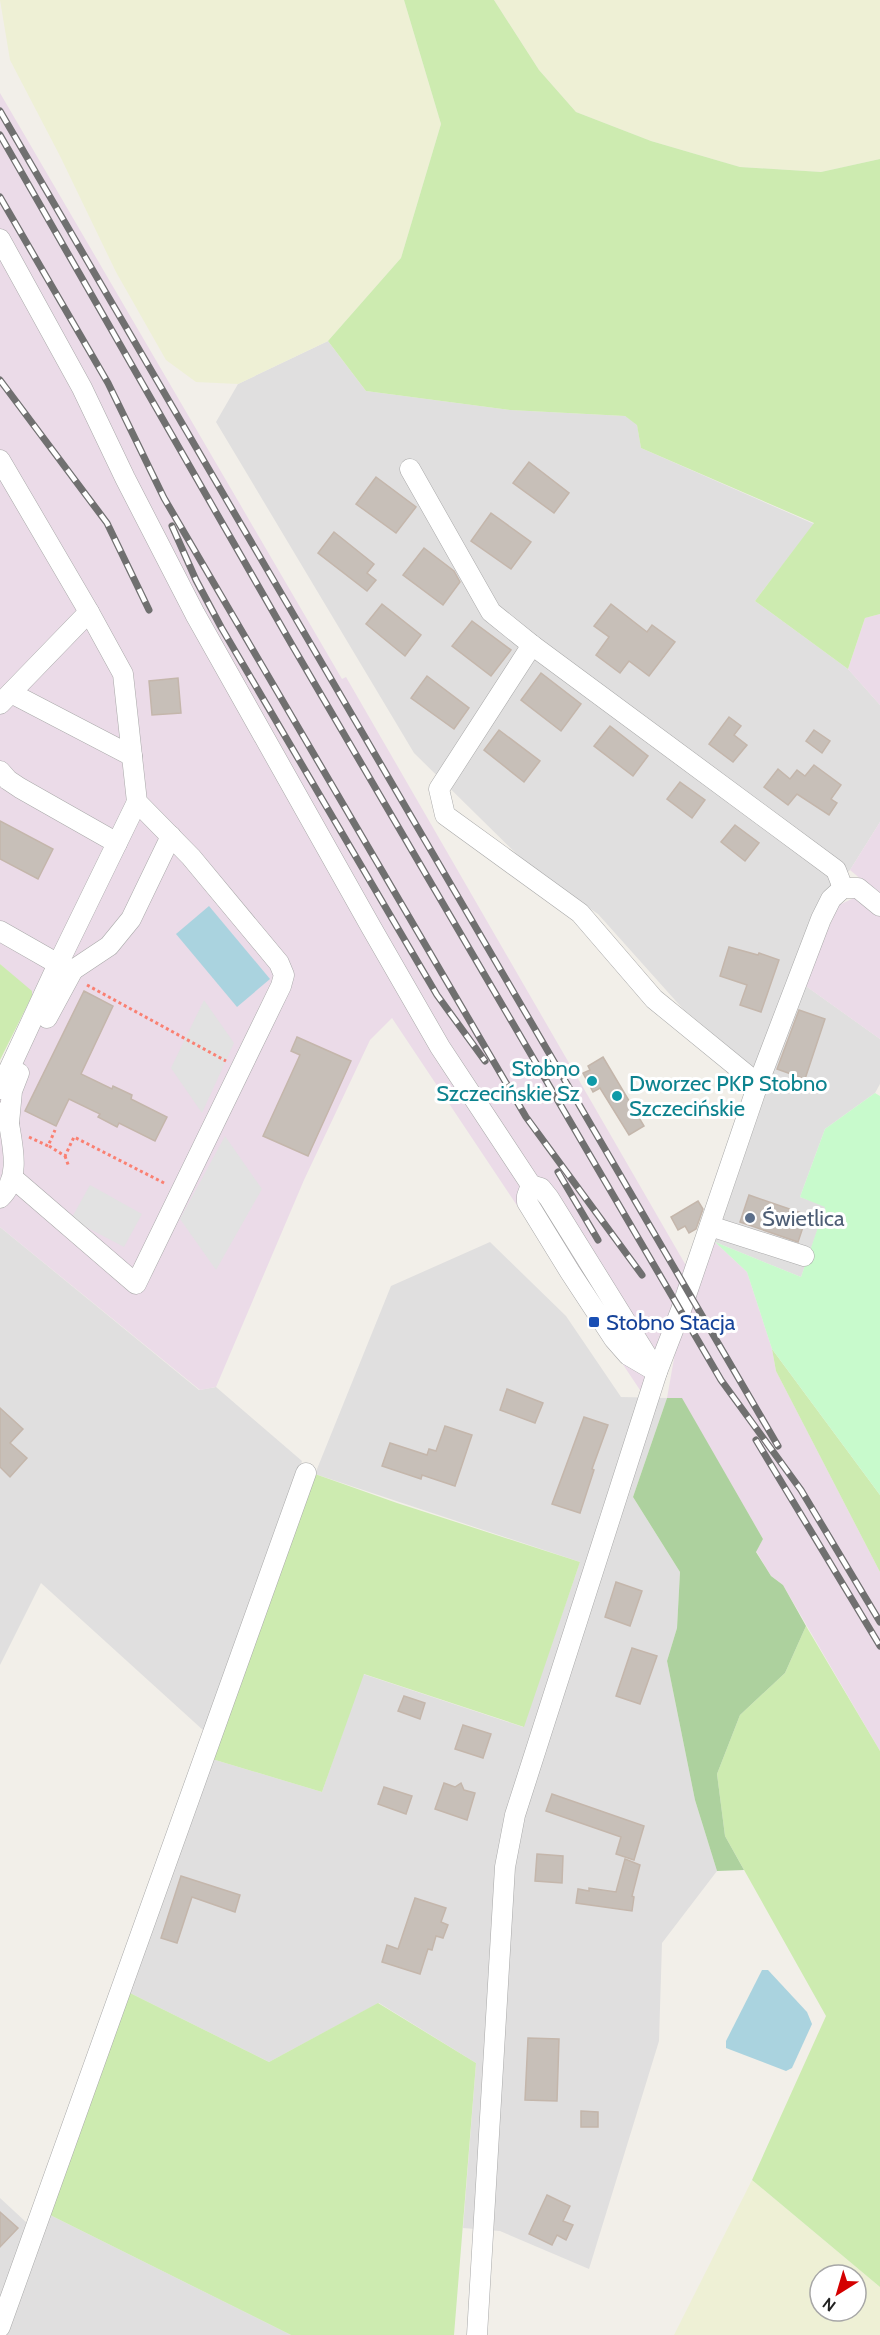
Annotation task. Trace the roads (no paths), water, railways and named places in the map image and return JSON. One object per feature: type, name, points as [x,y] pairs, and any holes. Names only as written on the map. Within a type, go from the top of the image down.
[{"type":"street","points":[[0,239],[82,388],[195,614],[370,927],[440,1047],[531,1185],[541,1188],[549,1198],[657,1372]]},
{"type":"street","points":[[0,460],[123,674],[137,802],[117,843],[15,1083],[16,1128],[13,1178],[8,1189],[0,1198]]},
{"type":"street","points":[[410,469],[491,612],[532,645],[836,870],[843,888]]},
{"type":"street","points":[[89,612],[6,699],[132,756]]},
{"type":"street","points":[[532,645],[439,789],[444,815],[580,914],[654,999],[758,1084]]},
{"type":"street","points":[[0,771],[20,788],[117,843]]},
{"type":"street","points":[[13,1178],[68,1223],[136,1284],[281,986],[284,975],[279,963],[191,857],[137,802]]},
{"type":"street","points":[[16,1128],[2,1085],[66,967],[109,946],[131,919],[171,836]]},
{"type":"street","points":[[477,2335],[504,1885],[509,1841],[530,1766],[657,1372],[758,1084],[821,919],[831,899],[843,888],[858,888],[880,906]]},
{"type":"street","points":[[0,931],[66,967]]},
{"type":"street","points":[[710,1226],[804,1256]]},
{"type":"street","points":[[0,2327],[306,1473]]},
{"type":"water","points":[[209,906],[270,979],[237,1007],[176,934]]},
{"type":"water","points":[[762,1970],[768,1970],[807,2012],[812,2024],[792,2068],[786,2071],[726,2048],[726,2041]]},
{"type":"railway","points":[[0,111],[778,1446]]},
{"type":"railway","points":[[0,135],[292,645],[721,1380],[801,1490],[880,1622]]},
{"type":"railway","points":[[0,197],[108,383],[164,498],[526,1117],[642,1275]]},
{"type":"railway","points":[[0,380],[107,523],[149,610]]},
{"type":"railway","points":[[172,526],[196,580],[221,627],[437,995],[485,1061]]},
{"type":"railway","points":[[558,1172],[598,1240]]},
{"type":"railway","points":[[756,1440],[880,1646]]},
{"type":"place","name":"Stobno Szczecińskie Sz","points":[[592,1081]]},
{"type":"place","name":"Dworzec PKP Stobno Szczecińskie","points":[[617,1096]]},
{"type":"place","name":"Świetlica","points":[[750,1218]]},
{"type":"place","name":"Stobno Stacja","points":[[594,1322]]}]
